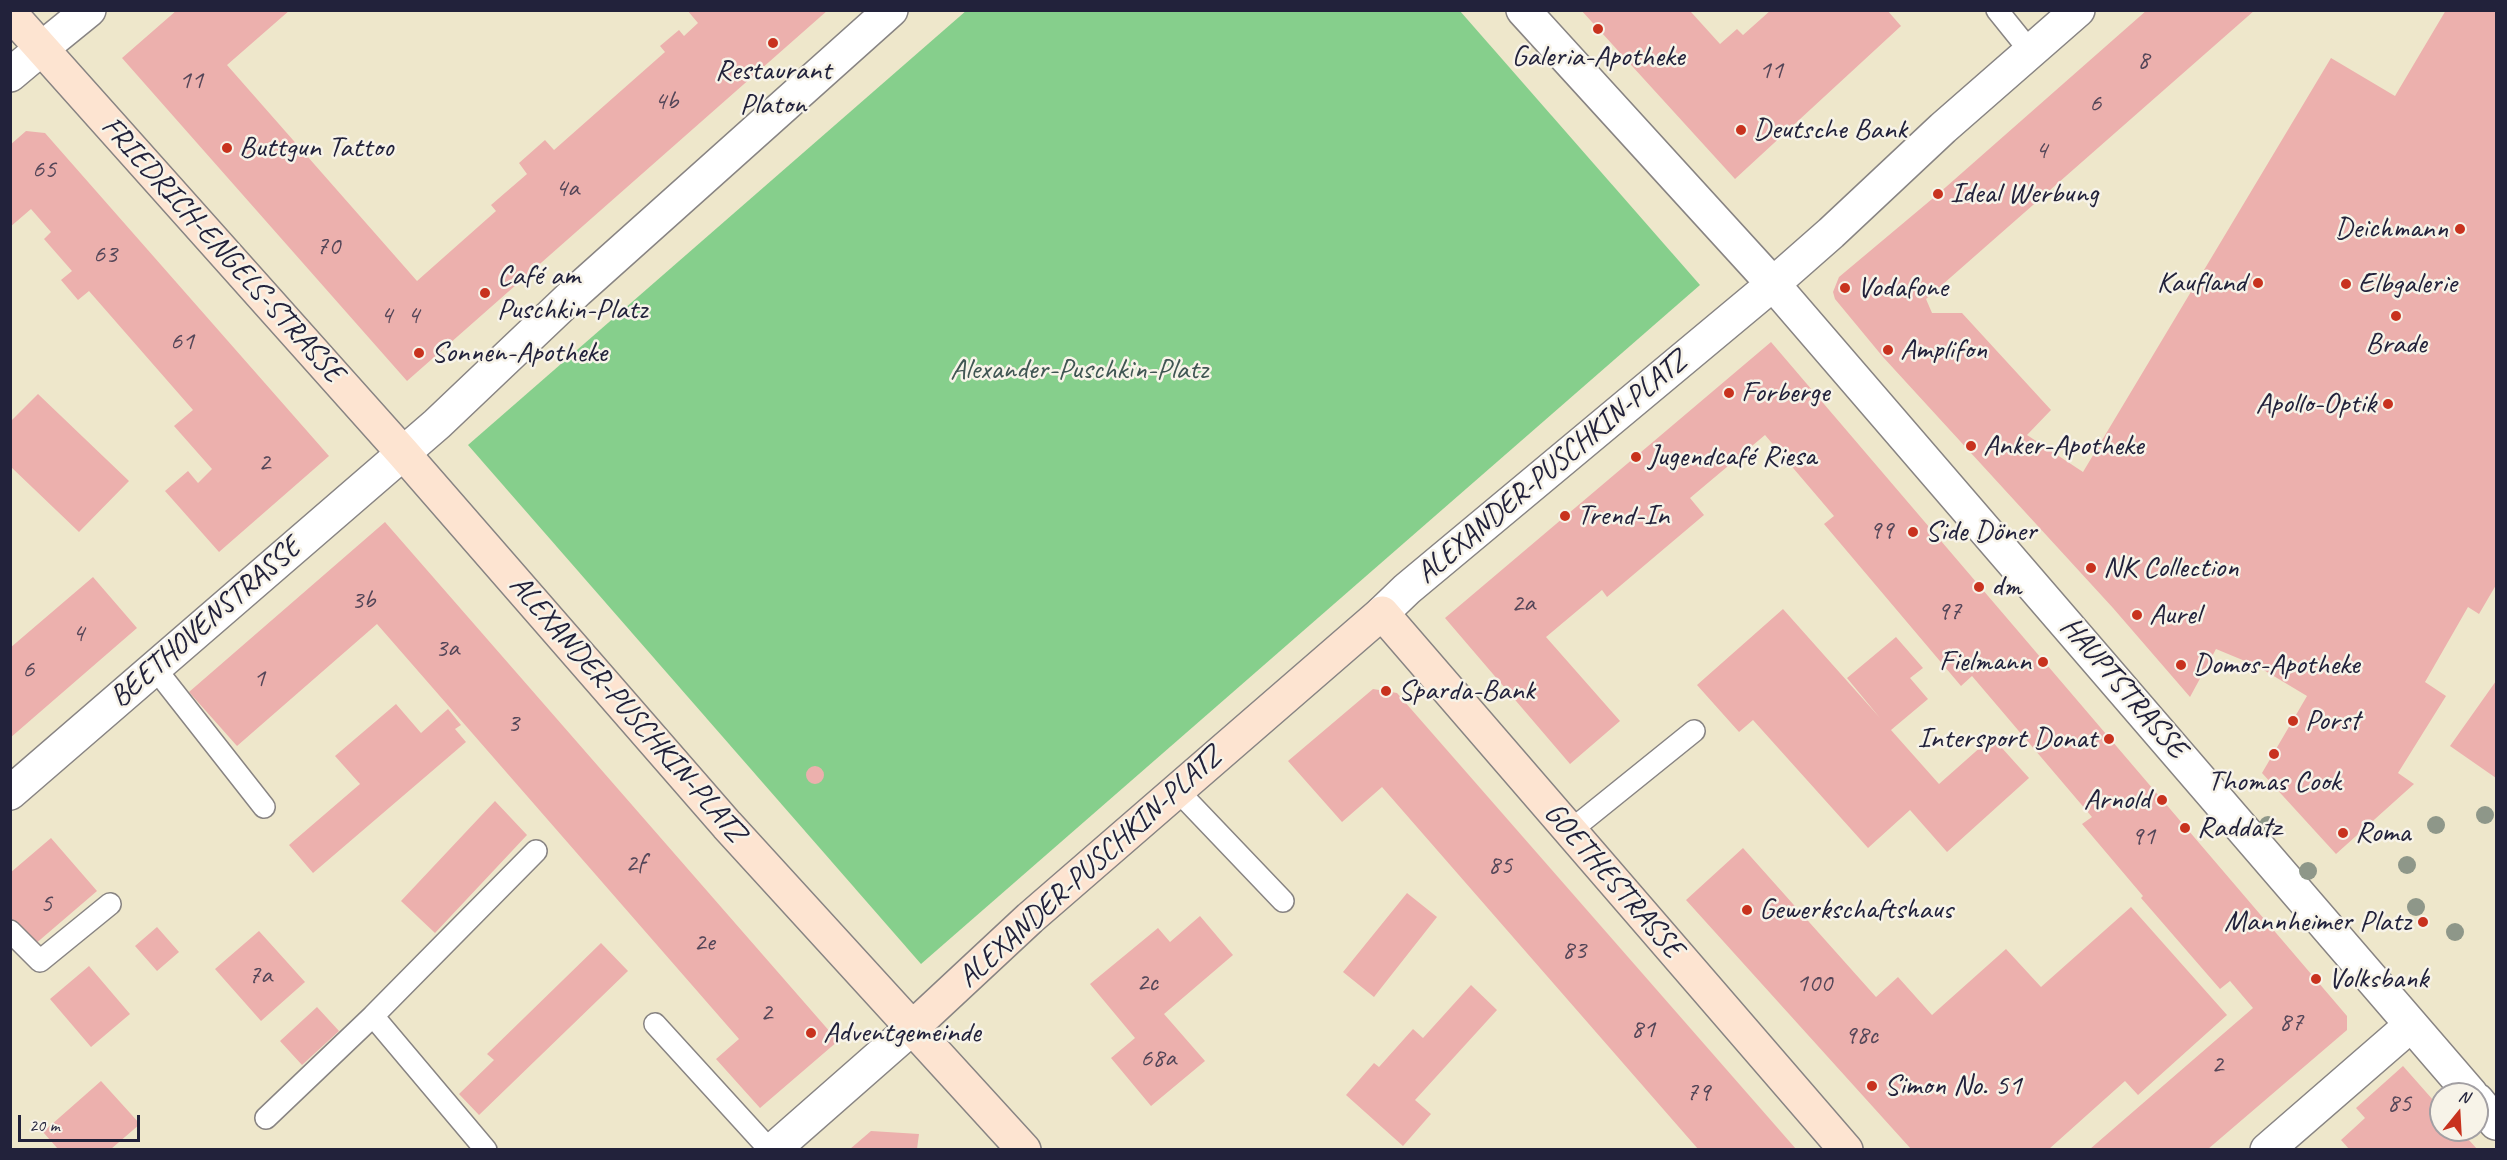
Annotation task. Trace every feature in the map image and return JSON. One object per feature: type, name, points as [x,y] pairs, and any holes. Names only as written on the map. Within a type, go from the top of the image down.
[{"type":"main road","name":"FRIEDRICH-ENGELS-STRASSE","points":[[10,13],[402,453]]},
{"type":"main road","name":"ALEXANDER-PUSCHKIN-PLATZ","points":[[402,453],[720,817],[913,1027],[1030,918],[1382,613]]},
{"type":"main road","name":"GOETHESTRASSE","points":[[1382,613],[1846,1149]]},
{"type":"main road","points":[[913,1027],[1024,1149]]},
{"type":"street","points":[[10,75],[89,10]]},
{"type":"street","points":[[402,453],[436,424],[577,291],[891,10]]},
{"type":"street","points":[[1523,10],[1773,284]]},
{"type":"street","name":"ALEXANDER-PUSCHKIN-PLATZ","points":[[1382,613],[1407,589],[1773,284],[2078,10]]},
{"type":"street","name":"HAUPTSTRASSE","points":[[1773,284],[2461,1082]]},
{"type":"street","name":"BEETHOVENSTRASSE","points":[[10,793],[402,453]]},
{"type":"street","points":[[2266,1149],[2411,1025]]},
{"type":"street","points":[[772,1149],[913,1027]]},
{"type":"lane","points":[[1997,10],[2030,51]]},
{"type":"lane","points":[[154,668],[264,807]]},
{"type":"lane","points":[[1570,831],[1694,731]]},
{"type":"lane","points":[[1177,790],[1283,901]]},
{"type":"lane","points":[[266,1118],[373,1016],[536,851]]},
{"type":"lane","points":[[10,931],[40,962],[110,904]]},
{"type":"lane","points":[[373,1016],[486,1149]]},
{"type":"lane","points":[[655,1024],[772,1149]]},
{"type":"green space","name":"Alexander-Puschkin-Platz","points":[[967,10],[1460,11],[1700,285],[921,964],[468,445]]},
{"type":"building","points":[[177,10],[290,10],[227,65],[417,281],[496,211],[491,205],[527,174],[519,163],[545,140],[554,150],[665,52],[660,46],[679,30],[684,36],[698,23],[687,10],[828,10],[407,381],[122,58]]},
{"type":"building","points":[[1581,10],[1692,10],[1691,12],[1720,44],[1737,29],[1743,35],[1771,10],[1887,10],[1901,26],[1735,179]]},
{"type":"building","name":"Elbgalerie","points":[[2147,10],[2255,10],[1926,299],[1932,313],[1962,313],[2051,410],[2027,435],[2083,472],[2331,58],[2395,96],[2446,10],[2496,10],[2496,585],[2479,614],[2468,607],[2425,682],[2446,696],[2398,773],[2414,784],[2336,854],[2262,773],[2307,696],[2257,666],[2216,649],[2190,697],[2113,608],[1883,357],[1835,299],[1833,292],[1839,277],[1938,194]]},
{"type":"building","points":[[26,131],[45,133],[329,456],[219,552],[165,491],[188,471],[198,483],[212,469],[174,426],[193,410],[89,291],[78,300],[61,280],[72,271],[44,239],[51,232],[31,209],[10,227],[10,145]]},
{"type":"building","points":[[1771,342],[2347,1016],[2347,1030],[2208,1149],[2090,1149],[2253,1008],[2230,981],[2220,989],[2141,898],[2143,896],[2082,824],[2092,817],[1972,676],[1961,686],[1824,524],[1834,516],[1765,435],[1690,498],[1704,515],[1607,597],[1602,590],[1546,637],[1620,721],[1570,764],[1445,618]]},
{"type":"building","points":[[38,394],[129,481],[79,532],[10,466],[10,422]]},
{"type":"building","points":[[385,522],[838,1041],[760,1108],[716,1059],[739,1039],[377,624],[237,746],[189,692]]},
{"type":"building","points":[[93,577],[137,628],[10,738],[10,648]]},
{"type":"building","points":[[1783,609],[1880,718],[1847,678],[1896,637],[1923,668],[1910,678],[1928,699],[1891,730],[1939,784],[1992,737],[2029,778],[1947,852],[1910,810],[1868,848],[1753,720],[1739,732],[1697,685]]},
{"type":"building","points":[[2496,681],[2496,778],[2450,746]]},
{"type":"building","points":[[1373,689],[1397,693],[1796,1149],[1698,1149],[1382,787],[1342,822],[1288,761]]},
{"type":"building","points":[[396,704],[421,733],[448,709],[461,725],[455,729],[466,742],[313,873],[289,845],[360,784],[335,756]]},
{"type":"building","points":[[815,766],[821,769],[824,775],[821,781],[815,784],[809,781],[806,775],[809,769]]},
{"type":"building","points":[[495,801],[527,835],[435,933],[401,901]]},
{"type":"building","points":[[51,838],[97,891],[34,945],[10,917],[10,873]]},
{"type":"building","points":[[1743,848],[1876,997],[1898,977],[1932,1015],[2006,949],[2041,987],[2131,907],[2227,1015],[2138,1095],[2125,1081],[2049,1149],[1911,1149],[1686,900]]},
{"type":"building","points":[[1407,893],[1437,917],[1374,997],[1343,972]]},
{"type":"building","points":[[1200,916],[1233,955],[1164,1014],[1205,1061],[1151,1106],[1111,1058],[1135,1038],[1090,984],[1158,928],[1170,942]]},
{"type":"building","points":[[157,927],[179,952],[157,971],[135,946]]},
{"type":"building","points":[[259,931],[305,982],[261,1021],[215,969]]},
{"type":"building","points":[[601,943],[628,971],[479,1115],[459,1094],[494,1060],[487,1054]]},
{"type":"building","points":[[89,966],[130,1014],[91,1047],[50,999]]},
{"type":"building","points":[[1471,985],[1497,1010],[1415,1100],[1431,1114],[1403,1146],[1346,1095],[1374,1063],[1379,1067],[1413,1029],[1423,1038]]},
{"type":"building","points":[[317,1007],[339,1031],[302,1065],[280,1041]]},
{"type":"building","points":[[2403,1066],[2429,1095],[2429,1142],[2471,1142],[2477,1149],[2349,1149],[2341,1140],[2365,1118],[2356,1108]]},
{"type":"building","points":[[101,1081],[140,1124],[111,1149],[58,1149],[43,1132]]},
{"type":"building","points":[[871,1131],[919,1134],[917,1149],[850,1149]]},
{"type":"place","name":"Galeria-Apotheke","points":[[1598,29]]},
{"type":"place","name":"Restaurant Platon","points":[[773,43]]},
{"type":"place","name":"Deutsche Bank","points":[[1741,130]]},
{"type":"place","name":"Buttgun Tattoo","points":[[227,148]]},
{"type":"place","name":"Ideal Werbung","points":[[1938,194]]},
{"type":"place","name":"Deichmann","points":[[2460,229]]},
{"type":"place","name":"Kaufland","points":[[2258,283]]},
{"type":"place","name":"Elbgalerie","points":[[2346,284]]},
{"type":"place","name":"Vodafone","points":[[1845,288]]},
{"type":"place","name":"Café am Puschkin-Platz","points":[[485,293]]},
{"type":"place","name":"Brade","points":[[2396,316]]},
{"type":"place","name":"Amplifon","points":[[1888,350]]},
{"type":"place","name":"Sonnen-Apotheke","points":[[419,353]]},
{"type":"place","name":"Forberge","points":[[1729,393]]},
{"type":"place","name":"Apollo-Optik","points":[[2388,404]]},
{"type":"place","name":"Anker-Apotheke","points":[[1971,446]]},
{"type":"place","name":"Jugendcafé Riesa","points":[[1636,457]]},
{"type":"place","name":"Trend-In","points":[[1565,516]]},
{"type":"place","name":"Side Döner","points":[[1913,532]]},
{"type":"place","name":"NK Collection","points":[[2091,568]]},
{"type":"place","name":"dm","points":[[1979,587]]},
{"type":"place","name":"Aurel","points":[[2137,615]]},
{"type":"place","name":"Fielmann","points":[[2043,662]]},
{"type":"place","name":"Domos-Apotheke","points":[[2181,665]]},
{"type":"place","name":"Sparda-Bank","points":[[1386,691]]},
{"type":"place","name":"Porst","points":[[2293,721]]},
{"type":"place","name":"Intersport Donat","points":[[2109,739]]},
{"type":"place","name":"Thomas Cook","points":[[2274,754]]},
{"type":"place","name":"Arnold","points":[[2162,800]]},
{"type":"place","name":"Raddatz","points":[[2185,828]]},
{"type":"place","name":"Roma","points":[[2343,833]]},
{"type":"place","name":"Gewerkschaftshaus","points":[[1747,910]]},
{"type":"place","name":"Mannheimer Platz","points":[[2423,922]]},
{"type":"place","name":"Volksbank","points":[[2316,979]]},
{"type":"place","name":"Adventgemeinde","points":[[811,1033]]},
{"type":"place","name":"Simon No. 51","points":[[1872,1086]]}]
